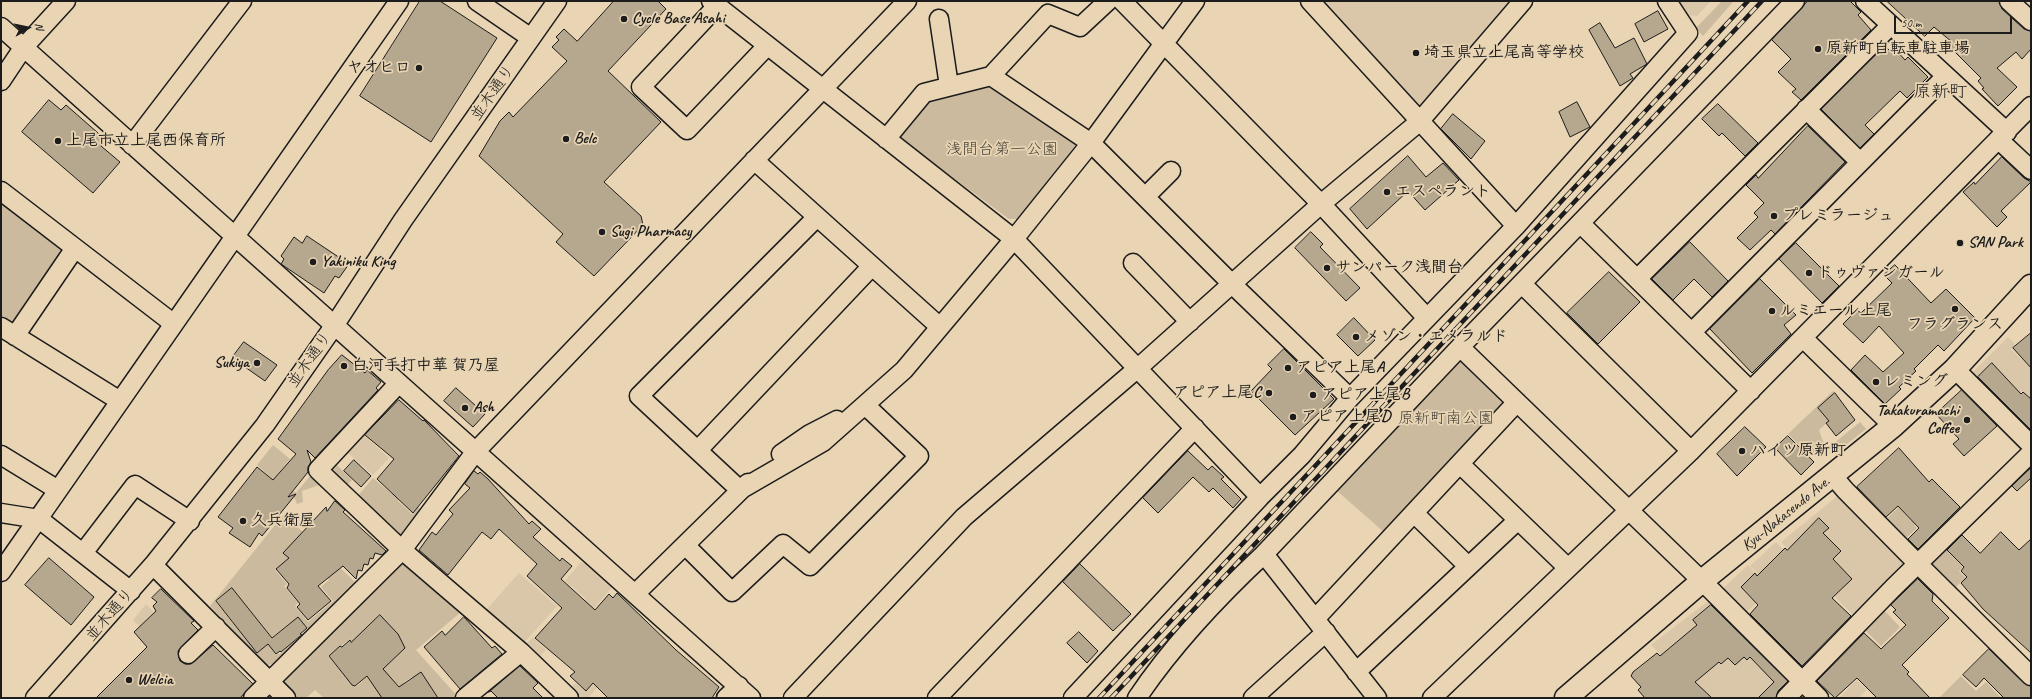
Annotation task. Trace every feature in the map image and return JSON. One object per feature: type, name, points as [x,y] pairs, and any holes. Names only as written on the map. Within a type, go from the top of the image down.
[{"type":"main road","name":"Kyu-Nakasendo Ave.","points":[[1577,695],[1702,581],[1894,426],[1955,368],[2031,286]]},
{"type":"street","points":[[1,82],[23,48],[66,1]]},
{"type":"street","points":[[132,146],[242,1]]},
{"type":"street","points":[[1,572],[40,519],[58,490],[234,236],[399,1]]},
{"type":"street","points":[[477,1],[531,38]]},
{"type":"street","name":"並木通り","points":[[35,698],[153,565],[190,521],[265,425],[334,326],[403,220],[557,1]]},
{"type":"street","points":[[253,698],[402,550],[476,451],[907,1]]},
{"type":"street","points":[[886,140],[924,92],[991,76],[1048,14],[1080,27],[1108,1]]},
{"type":"street","points":[[1122,1],[1321,204],[1427,318]]},
{"type":"street","points":[[636,593],[740,490],[780,454],[810,434],[865,405],[904,370],[1014,239],[1091,143],[1195,1]]},
{"type":"street","points":[[1310,1],[1419,122],[1516,226]]},
{"type":"street","points":[[793,698],[964,517],[1138,368],[1321,204],[1419,122],[1523,1]]},
{"type":"street","points":[[1073,698],[1260,497],[1302,455],[1350,398],[1516,226],[1688,33],[1667,1]]},
{"type":"street","points":[[1138,698],[1148,682],[1190,631],[1460,347],[1796,1]]},
{"type":"street","points":[[1865,1],[1946,76],[2003,136],[2031,170]]},
{"type":"street","points":[[2009,1],[2031,21]]},
{"type":"street","points":[[767,46],[688,130],[641,87],[714,4],[1014,239],[1260,497]]},
{"type":"street","points":[[939,19],[949,86]]},
{"type":"street","points":[[1637,279],[1891,25]]},
{"type":"street","points":[[1,27],[398,384],[636,593],[739,694]]},
{"type":"street","points":[[991,76],[1091,143],[1232,284],[1350,398]]},
{"type":"street","points":[[1692,332],[1946,76]]},
{"type":"street","points":[[1432,698],[1630,511],[1691,451],[1804,339],[2031,106]]},
{"type":"street","points":[[1806,109],[1860,162]]},
{"type":"street","points":[[754,160],[940,327]]},
{"type":"street","points":[[1145,197],[1171,171]]},
{"type":"street","points":[[1,192],[174,324]]},
{"type":"street","points":[[740,490],[639,396],[818,217]]},
{"type":"street","points":[[1581,224],[1751,391]]},
{"type":"street","points":[[75,248],[8,332],[120,401]]},
{"type":"street","points":[[1133,263],[1190,322]]},
{"type":"street","points":[[698,450],[872,266]]},
{"type":"street","points":[[1522,284],[1691,451]]},
{"type":"street","points":[[1804,339],[1894,426]]},
{"type":"street","points":[[1460,347],[1702,581],[1820,698]]},
{"type":"street","points":[[1955,368],[2031,445]]},
{"type":"street","points":[[398,384],[318,470],[402,550],[521,652],[569,698]]},
{"type":"street","points":[[1253,698],[1320,625],[1414,513],[1517,402]]},
{"type":"street","points":[[686,545],[732,592],[783,544],[810,566],[920,456],[865,405]]},
{"type":"street","points":[[937,698],[1195,428]]},
{"type":"street","points":[[1786,698],[1918,564],[2031,453]]},
{"type":"street","points":[[1,455],[58,490]]},
{"type":"street","points":[[1460,464],[1568,568]]},
{"type":"street","points":[[1833,476],[1844,490],[2031,674]]},
{"type":"street","points":[[83,553],[135,485],[190,521]]},
{"type":"street","points":[[1,513],[40,519],[131,591]]},
{"type":"street","points":[[1414,513],[1468,566]]},
{"type":"street","points":[[1356,672],[1518,520]]},
{"type":"street","points":[[1264,554],[1377,698]]},
{"type":"street","points":[[153,565],[286,698]]},
{"type":"street","points":[[188,654],[216,627]]},
{"type":"street","points":[[466,698],[521,652]]},
{"type":"shaded area","name":"埼玉県立上尾高等学校","points":[[1320,1],[1509,1],[1420,105],[1415,104]]},
{"type":"shaded area","points":[[1678,1],[1711,1],[1697,16],[1687,15]]},
{"type":"shaded area","points":[[2008,337],[2015,344],[2011,349],[2031,369],[2031,399],[2022,391],[2002,411],[1968,377]]},
{"type":"shaded area","points":[[363,434],[389,458],[373,475],[347,452]]},
{"type":"shaded area","points":[[1840,494],[1906,561],[1907,568],[1856,618],[1781,542]]},
{"type":"shaded area","points":[[1776,542],[1783,549],[1770,562],[1782,574],[1770,587],[1750,566]]},
{"type":"shaded area","points":[[581,562],[584,564],[585,563],[612,587],[582,623],[573,615],[586,599],[565,581]]},
{"type":"shaded area","points":[[1748,565],[1755,573],[1740,587],[1757,603],[1744,614],[1721,590]]},
{"type":"shaded area","points":[[519,573],[557,606],[523,644],[486,610]]},
{"type":"shaded area","points":[[1712,598],[1795,677],[1778,698],[1703,698],[1651,645]]},
{"type":"shaded area","points":[[146,604],[154,612],[140,627],[133,620]]},
{"type":"shaded area","points":[[533,637],[546,650],[538,658],[525,645]]},
{"type":"shaded area","points":[[603,673],[607,676],[588,698],[583,698],[571,688],[575,683],[587,691]]},
{"type":"shaded area","points":[[1857,680],[1867,690],[1858,698],[1839,698]]},
{"type":"green space","points":[[1722,1],[1734,1],[1703,36],[1696,28]]},
{"type":"green space","name":"浅間台第一公園","points":[[992,80],[1078,142],[1018,219],[1009,219],[901,139],[900,127],[926,96]]},
{"type":"green space","points":[[1,201],[63,250],[14,327],[1,318]]},
{"type":"green space","name":"原新町南公園","points":[[1456,359],[1465,359],[1505,398],[1506,405],[1385,533],[1336,490]]},
{"type":"green space","points":[[1833,391],[1835,393],[1818,408],[1829,421],[1819,430],[1824,444],[1810,456],[1788,434]]},
{"type":"green space","points":[[1860,422],[1866,429],[1838,451],[1833,444]]},
{"type":"green space","points":[[273,445],[290,459],[276,476],[296,493],[310,476],[319,485],[302,491],[303,502],[297,504],[295,499],[257,465]]},
{"type":"green space","points":[[337,465],[352,480],[345,487],[333,477],[332,471]]},
{"type":"green space","points":[[373,478],[392,494],[398,488],[400,489],[398,501],[412,514],[418,507],[422,511],[404,535],[398,535],[357,497]]},
{"type":"green space","points":[[1899,507],[1911,521],[1916,517],[1919,521],[1914,525],[1917,528],[1902,542],[1884,521]]},
{"type":"green space","points":[[284,514],[357,584],[278,663],[267,665],[210,606]],"holes":[[[305,545],[329,580],[321,587],[333,601],[308,622],[295,606],[298,603],[284,586],[287,584],[275,570]],[[232,588],[272,637],[291,622],[296,627],[303,622],[308,629],[281,653],[276,655],[268,644],[257,653],[215,601]]]},
{"type":"green space","points":[[1948,541],[1954,548],[1949,553],[1963,567],[1959,571],[1970,582],[1962,581],[1952,591],[1925,564]]},
{"type":"green space","points":[[401,563],[409,563],[462,611],[416,650],[458,697],[438,698],[435,694],[412,677],[404,682],[412,693],[418,698],[411,698],[396,683],[381,697],[382,698],[324,698],[315,690],[306,698],[297,698],[284,685],[283,680]],"holes":[[[350,639],[376,668],[356,687],[352,685],[328,656]]]},
{"type":"green space","points":[[1881,607],[1900,627],[1881,646],[1862,627]]},
{"type":"green space","points":[[1961,676],[1976,691],[1986,682],[2001,698],[1939,698]]},
{"type":"building","points":[[420,1],[440,1],[497,38],[431,142],[360,96]]},
{"type":"building","points":[[614,1],[658,1],[666,9],[608,71],[661,122],[604,182],[641,216],[643,225],[594,276],[556,242],[563,234],[479,156],[500,121],[509,112],[513,117],[567,61],[552,47],[559,40],[556,37],[564,29],[577,41]]},
{"type":"building","name":"原新町自転車駐車場","points":[[1808,1],[1850,1],[1861,12],[1858,15],[1871,30],[1801,100],[1792,92],[1796,89],[1778,72],[1791,59],[1772,40]]},
{"type":"building","points":[[1887,1],[1999,1],[2002,9],[2024,29],[2031,31],[2031,49],[2022,59],[2016,52],[1997,68],[2017,87],[1998,106],[1982,89],[1984,88],[1978,81],[1981,78],[1949,46],[1952,42],[1934,27],[1925,36]]},
{"type":"building","points":[[1658,11],[1668,29],[1644,42],[1635,24]]},
{"type":"building","points":[[1600,23],[1615,48],[1634,38],[1647,64],[1630,74],[1633,78],[1620,86],[1589,30]]},
{"type":"building","points":[[1885,46],[1892,53],[1896,50],[1905,60],[1908,57],[1928,77],[1907,98],[1900,91],[1865,125],[1874,134],[1860,148],[1821,109]]},
{"type":"building","points":[[49,100],[61,110],[66,105],[106,140],[101,146],[120,162],[93,193],[22,132]]},
{"type":"building","points":[[1577,102],[1590,127],[1570,137],[1559,112]]},
{"type":"building","points":[[1718,104],[1758,143],[1745,156],[1722,133],[1719,136],[1702,119]]},
{"type":"building","points":[[1453,114],[1485,141],[1471,159],[1441,129]]},
{"type":"building","points":[[1808,126],[1845,162],[1775,234],[1771,230],[1750,250],[1737,238],[1758,217],[1754,213],[1764,203],[1746,185],[1756,175],[1758,178]]},
{"type":"building","name":"エスペラント","points":[[1408,156],[1426,177],[1443,163],[1459,180],[1425,210],[1408,191],[1367,229],[1350,209]]},
{"type":"building","points":[[2002,157],[2024,178],[2031,182],[2001,211],[2007,217],[1997,227],[1963,192],[1974,182],[1975,184]]},
{"type":"building","name":"サンパーク浅間台","points":[[1311,232],[1323,244],[1320,247],[1360,288],[1346,301],[1295,248]]},
{"type":"building","points":[[307,236],[349,264],[339,278],[335,276],[324,293],[281,264],[284,259],[281,256],[294,237],[302,243]]},
{"type":"building","points":[[1690,242],[1728,281],[1712,297],[1694,279],[1673,300],[1652,279]]},
{"type":"building","name":"ドゥヴァンガール","points":[[1796,243],[1839,286],[1822,303],[1779,259]]},
{"type":"building","points":[[1895,265],[1931,303],[1946,289],[1975,318],[1944,351],[1938,345],[1914,369],[1916,371],[1899,387],[1901,389],[1885,404],[1851,370],[1865,355],[1883,372],[1904,353],[1879,326],[1863,343],[1843,324],[1857,310],[1861,313],[1892,283],[1884,275]]},
{"type":"building","points":[[1609,272],[1640,302],[1598,344],[1567,313]]},
{"type":"building","points":[[1760,279],[1796,315],[1784,325],[1791,334],[1752,373],[1710,329]]},
{"type":"building","name":"メゾン・エメラルド","points":[[1354,318],[1375,340],[1358,356],[1337,335]]},
{"type":"building","points":[[2031,333],[2031,368],[2013,348]]},
{"type":"building","points":[[244,342],[277,365],[265,381],[232,358]]},
{"type":"building","points":[[1284,349],[1334,399],[1295,435],[1251,391],[1272,369],[1268,365]]},
{"type":"building","points":[[342,355],[365,373],[367,370],[381,382],[376,388],[378,390],[315,458],[307,450],[311,462],[308,467],[308,472],[288,497],[296,494],[262,536],[259,533],[250,547],[229,533],[233,528],[218,517],[257,467],[273,480],[296,454],[278,439],[328,370]]},
{"type":"building","points":[[1992,363],[2021,394],[2023,392],[2031,399],[2031,430],[1978,377]]},
{"type":"building","points":[[456,388],[485,414],[473,427],[444,401]]},
{"type":"building","points":[[1962,390],[1997,426],[1964,456],[1953,444],[1959,439],[1936,414]]},
{"type":"building","points":[[1835,393],[1855,420],[1836,436],[1826,423],[1829,421],[1818,408]]},
{"type":"building","points":[[399,400],[423,421],[424,420],[459,456],[413,513],[377,479],[394,459],[365,435]]},
{"type":"building","name":"ハイツ原新町","points":[[1745,427],[1766,447],[1737,476],[1717,454]]},
{"type":"building","points":[[1788,436],[1814,462],[1801,475],[1775,448]]},
{"type":"building","points":[[1899,448],[1929,482],[1932,479],[1960,507],[1918,549],[1908,539],[1919,528],[1898,506],[1886,517],[1857,487]]},
{"type":"building","points":[[1188,451],[1208,470],[1212,466],[1224,477],[1221,479],[1241,499],[1233,508],[1213,488],[1209,492],[1193,477],[1158,513],[1143,498]]},
{"type":"building","points":[[354,460],[371,476],[361,487],[344,471]]},
{"type":"building","points":[[2031,468],[2031,478],[2017,491],[2012,486]]},
{"type":"building","points":[[474,471],[478,474],[480,472],[488,479],[529,524],[532,521],[541,529],[533,537],[560,561],[562,558],[572,566],[561,579],[595,610],[609,594],[613,598],[617,593],[676,650],[719,687],[712,698],[608,698],[593,683],[586,691],[570,676],[575,672],[535,638],[562,608],[527,576],[537,564],[499,529],[491,539],[482,532],[448,575],[419,550],[432,532],[436,535],[453,514],[449,510],[470,488],[465,484]]},
{"type":"building","points":[[335,501],[345,510],[343,512],[386,551],[382,555],[375,553],[373,559],[370,558],[368,565],[364,564],[362,571],[358,570],[356,579],[343,566],[318,586],[331,601],[308,620],[297,607],[300,604],[287,588],[289,584],[276,569],[289,558],[283,553],[326,507],[327,511]]},
{"type":"building","points":[[1819,518],[1829,528],[1823,533],[1841,551],[1833,559],[1852,579],[1832,598],[1851,616],[1802,666],[1750,614],[1758,605],[1741,587],[1755,573],[1757,576],[1785,548],[1787,550]]},
{"type":"building","points":[[2001,532],[2019,550],[2031,539],[2031,653],[1983,609],[1961,583],[1967,577],[1961,571],[1964,567],[1947,550],[1962,535],[1980,553]]},
{"type":"building","points":[[49,558],[94,597],[71,625],[25,585]]},
{"type":"building","points":[[1080,564],[1131,614],[1113,631],[1063,582]]},
{"type":"building","points":[[1918,579],[1933,594],[1932,601],[1949,618],[1902,665],[1909,672],[1907,674],[1930,698],[1877,698],[1857,678],[1835,698],[1817,681],[1864,633],[1881,649],[1906,625],[1893,612],[1896,610],[1891,605]]},
{"type":"building","points":[[232,588],[272,638],[298,617],[307,628],[300,634],[302,635],[281,652],[280,651],[276,654],[268,644],[257,653],[216,601]]},
{"type":"building","points":[[161,589],[194,621],[191,623],[198,630],[178,651],[180,661],[185,664],[191,664],[213,645],[253,684],[240,698],[96,698],[147,647],[134,632],[156,611],[153,606],[157,602],[152,598]]},
{"type":"building","points":[[1711,605],[1788,681],[1778,691],[1776,698],[1758,698],[1774,682],[1750,657],[1747,660],[1744,657],[1735,665],[1728,658],[1721,664],[1719,662],[1695,682],[1712,698],[1645,698],[1638,690],[1641,687],[1631,676],[1633,672],[1657,653],[1660,656],[1697,625],[1693,620]]},
{"type":"building","points":[[380,615],[398,634],[405,648],[383,669],[399,687],[421,672],[438,698],[382,698],[367,676],[355,686],[352,685],[329,656],[340,646],[342,647],[350,640],[351,642]]},
{"type":"building","points":[[464,617],[492,648],[495,646],[502,654],[460,689],[424,647],[442,631],[445,635]]},
{"type":"building","points":[[1079,632],[1098,651],[1087,663],[1067,643]]},
{"type":"building","points":[[1989,649],[2024,683],[2031,686],[2031,698],[2004,698],[1984,678],[1976,687],[1963,675]]},
{"type":"building","points":[[520,666],[538,683],[533,688],[543,698],[498,698],[491,691],[489,692]]},
{"type":"railway","points":[[1099,698],[1748,1]]},
{"type":"railway","points":[[1111,698],[1762,1]]},
{"type":"place","name":"Cycle Base Asahi","points":[[624,19]]},
{"type":"place","name":"原新町自転車駐車場","points":[[1818,49]]},
{"type":"place","name":"埼玉県立上尾高等学校","points":[[1416,53]]},
{"type":"place","name":"ヤオヒロ","points":[[419,68]]},
{"type":"place","name":"Belc","points":[[566,139]]},
{"type":"place","name":"上尾市立上尾西保育所","points":[[58,141]]},
{"type":"place","name":"エスペラント","points":[[1387,192]]},
{"type":"place","name":"プレミラージュ","points":[[1774,216]]},
{"type":"place","name":"Sugi Pharmacy","points":[[602,232]]},
{"type":"place","name":"SAN Park","points":[[1960,243]]},
{"type":"place","name":"Yakiniku King","points":[[313,262]]},
{"type":"place","name":"サンパーク浅間台","points":[[1327,268]]},
{"type":"place","name":"ドゥヴァンガール","points":[[1809,273]]},
{"type":"place","name":"フラグランス","points":[[1955,309]]},
{"type":"place","name":"ルミエール上尾","points":[[1772,311]]},
{"type":"place","name":"メゾン・エメラルド","points":[[1356,337]]},
{"type":"place","name":"Sukiya","points":[[257,363]]},
{"type":"place","name":"白河手打中華 賀乃屋","points":[[344,366]]},
{"type":"place","name":"アピア上尾A","points":[[1288,368]]},
{"type":"place","name":"レミング","points":[[1876,382]]},
{"type":"place","name":"アピア上尾C","points":[[1269,393]]},
{"type":"place","name":"アピア上尾B","points":[[1313,395]]},
{"type":"place","name":"Ash","points":[[465,408]]},
{"type":"place","name":"アピア上尾D","points":[[1293,417]]},
{"type":"place","name":"Takakuramachi Coffee","points":[[1967,420]]},
{"type":"place","name":"ハイツ原新町","points":[[1742,451]]},
{"type":"place","name":"久兵衛屋","points":[[243,521]]},
{"type":"place","name":"Welcia","points":[[129,680]]},
{"type":"district","name":"原新町","points":[[1940,92]]}]
